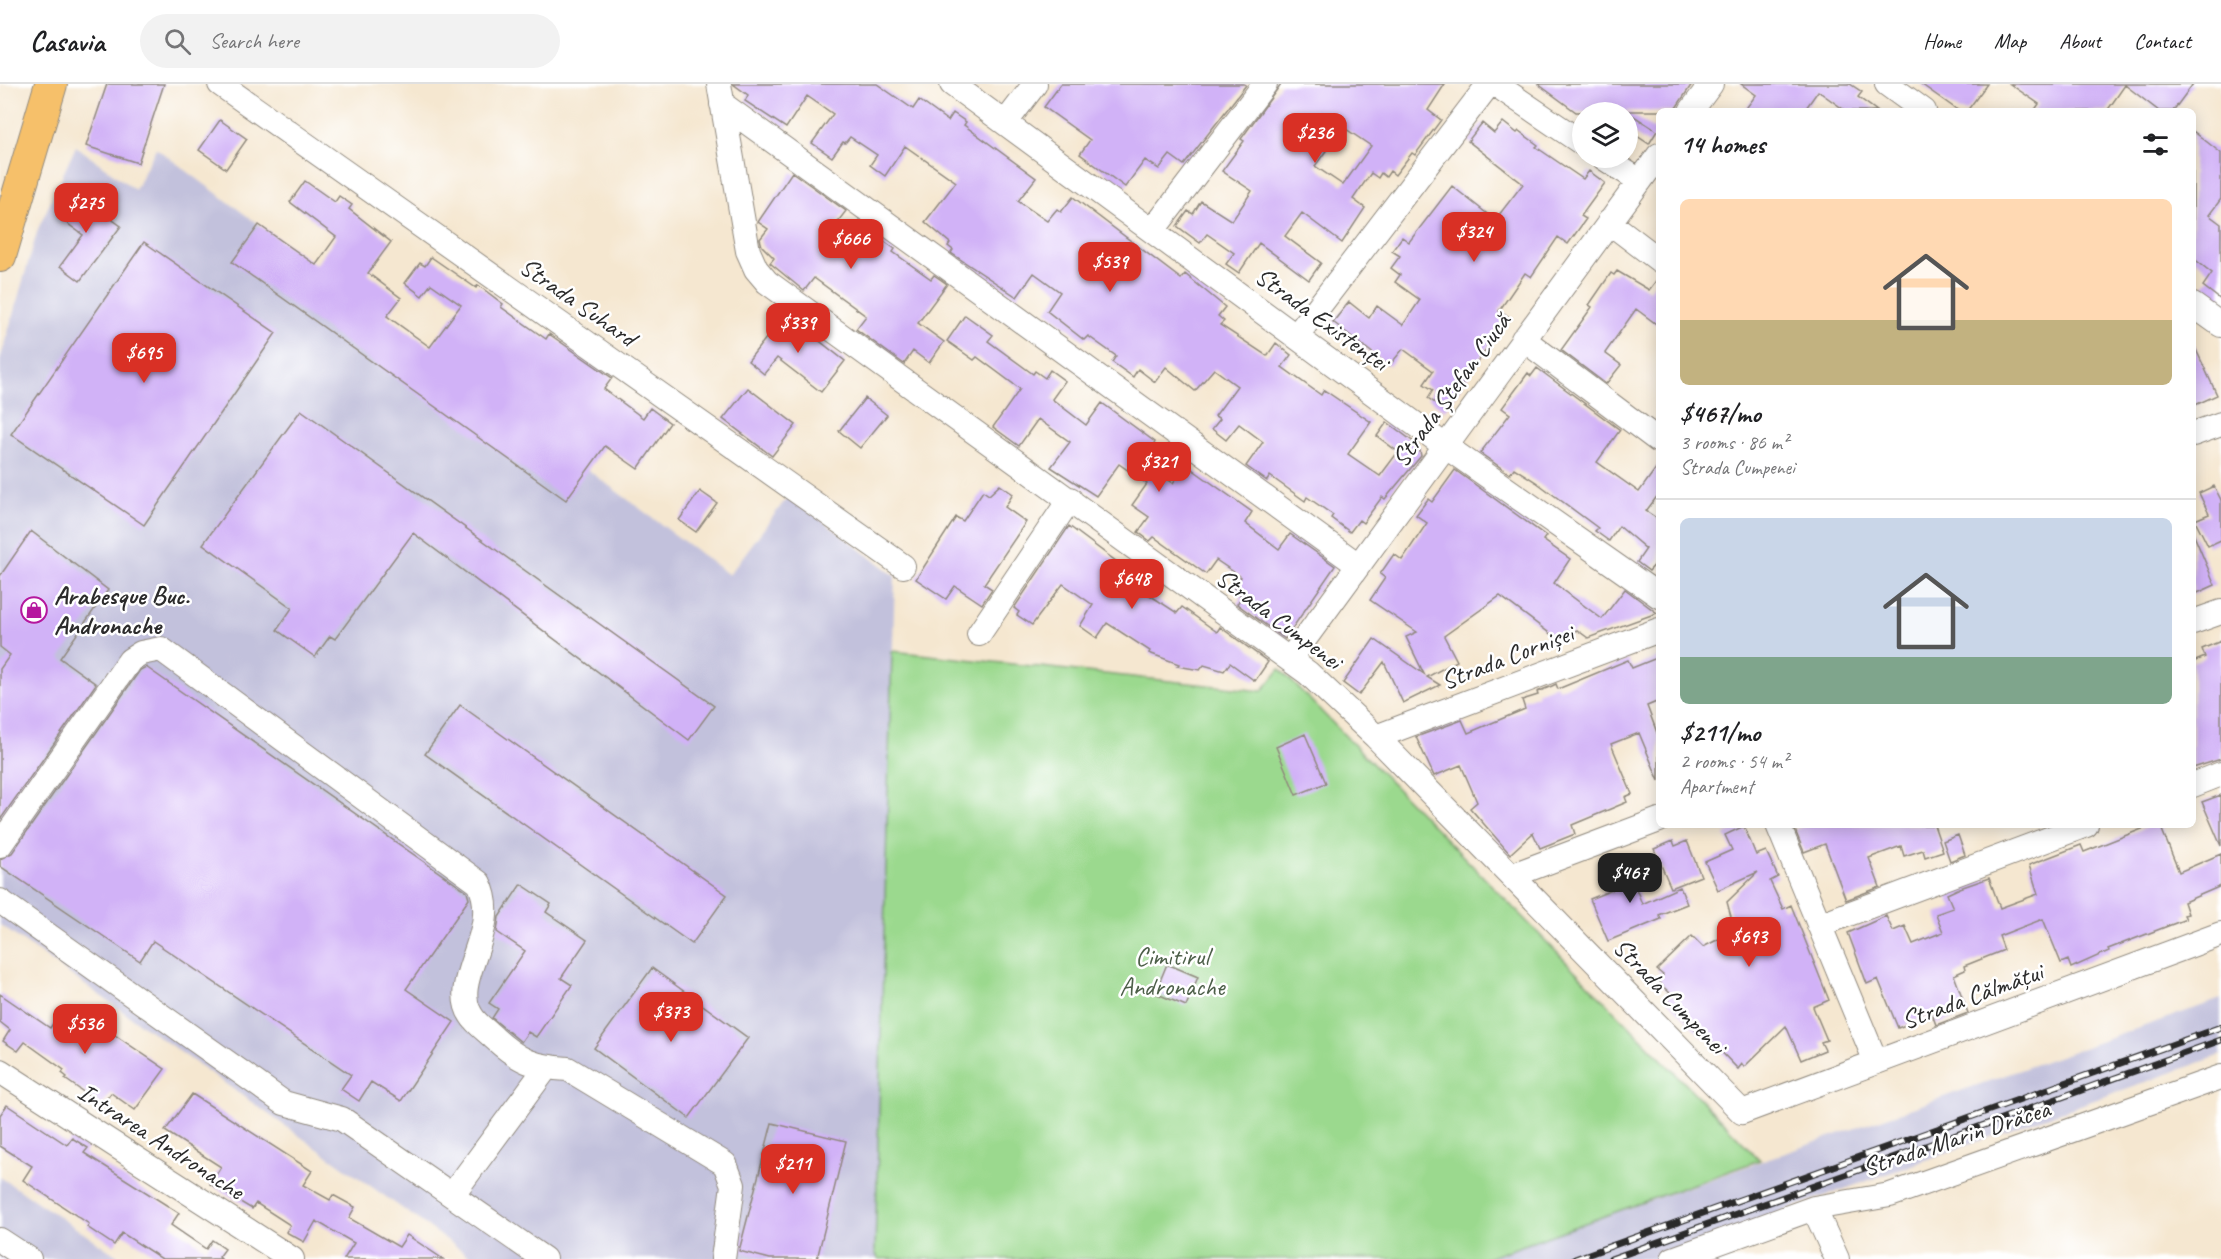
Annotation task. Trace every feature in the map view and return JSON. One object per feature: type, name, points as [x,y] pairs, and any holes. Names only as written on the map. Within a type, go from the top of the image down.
[{"type":"main road","points":[[0,256],[51,84]]},
{"type":"street","name":"Strada Suhard","points":[[220,84],[903,566]]},
{"type":"street","name":"Strada Existenței","points":[[952,84],[1445,446],[1656,594]]},
{"type":"street","points":[[1006,122],[1035,84]]},
{"type":"street","points":[[1153,230],[1265,84]]},
{"type":"street","points":[[1298,336],[1489,84]]},
{"type":"street","points":[[1495,84],[1572,136]]},
{"type":"street","points":[[1694,108],[1711,84]]},
{"type":"street","points":[[1887,84],[1920,108]]},
{"type":"street","points":[[720,94],[1358,565]]},
{"type":"street","name":"Strada Cumpenei","points":[[720,94],[748,251],[760,275],[1290,659],[1376,737],[1743,1112]]},
{"type":"street","name":"Strada Ștefan Ciucă","points":[[1290,659],[1656,159]]},
{"type":"street","points":[[1620,168],[1640,181]]},
{"type":"street","points":[[1609,222],[1656,258]]},
{"type":"street","points":[[2196,307],[2221,325]]},
{"type":"street","points":[[1523,339],[1656,439]]},
{"type":"street","points":[[2196,433],[2221,424]]},
{"type":"street","points":[[979,633],[1070,499]]},
{"type":"street","points":[[2196,621],[2221,612]]},
{"type":"street","name":"Strada Cornișei","points":[[1376,737],[1656,631]]},
{"type":"street","points":[[0,845],[130,660],[141,653],[161,649],[479,883],[485,895],[486,921],[463,992],[471,1016],[514,1056],[546,1068],[568,1069],[725,1164],[733,1185],[723,1259]]},
{"type":"street","points":[[2196,784],[2221,774]]},
{"type":"street","points":[[1513,875],[1656,821]]},
{"type":"street","points":[[1779,828],[1876,1062]]},
{"type":"street","points":[[1819,925],[2078,828]]},
{"type":"street","points":[[0,901],[284,1102],[342,1119],[544,1259]]},
{"type":"street","name":"Strada Călmățui","points":[[1743,1112],[2221,934]]},
{"type":"street","points":[[452,1195],[546,1068]]},
{"type":"street","name":"Intrarea Andronache","points":[[0,1071],[292,1259]]},
{"type":"street","name":"Strada Marin Drăcea","points":[[1673,1259],[1814,1208],[1890,1195],[2221,1077]]},
{"type":"street","points":[[1814,1208],[1837,1259]]},
{"type":"street","points":[[0,1240],[29,1259]]},
{"type":"shaded area","points":[[76,146],[135,190],[156,148],[729,575],[789,495],[895,576],[875,1251],[878,1259],[474,1259],[0,925],[0,360],[38,229]]},
{"type":"shaded area","points":[[2221,999],[2221,1055],[1794,1207],[1681,1259],[1485,1259]]},
{"type":"shaded area","points":[[0,1177],[122,1259],[0,1259]]},
{"type":"green space","name":"Cimitirul Andronache","points":[[892,651],[1262,691],[1280,669],[1760,1160],[1485,1259],[878,1259],[875,1251]]},
{"type":"building","points":[[107,84],[164,84],[138,163],[86,146]]},
{"type":"building","points":[[733,84],[877,84],[913,109],[919,100],[948,121],[953,113],[966,122],[964,125],[1036,178],[1018,201],[1047,221],[1057,209],[1061,212],[1073,197],[1181,279],[1185,274],[1225,307],[1218,316],[1224,321],[1220,325],[1267,356],[1276,343],[1291,355],[1282,367],[1321,395],[1324,390],[1371,422],[1348,454],[1380,476],[1398,452],[1377,436],[1387,422],[1419,446],[1421,456],[1385,499],[1382,497],[1363,523],[1359,520],[1350,532],[1331,518],[1333,515],[1307,497],[1305,501],[1270,476],[1267,481],[1246,466],[1263,442],[1239,424],[1226,440],[1212,429],[1220,419],[1215,416],[1237,386],[1214,369],[1195,391],[1166,367],[1155,382],[1138,369],[1133,377],[1112,362],[1116,356],[1088,336],[1084,340],[1047,311],[1060,292],[1034,273],[1017,297],[951,253],[953,250],[948,246],[950,243],[925,222],[956,182],[905,146],[885,176],[870,165],[877,155],[850,137],[845,143],[843,142],[832,157],[812,143],[833,114],[807,96],[786,128],[745,101],[748,95]]},
{"type":"building","points":[[1061,84],[1246,85],[1184,165],[1170,155],[1159,169],[1145,160],[1125,187],[1080,154],[1090,140],[1044,107]]},
{"type":"building","points":[[1281,84],[1445,84],[1428,110],[1441,120],[1415,155],[1412,153],[1395,175],[1390,171],[1386,177],[1381,173],[1378,178],[1371,173],[1353,199],[1365,208],[1342,243],[1302,213],[1285,236],[1321,263],[1309,280],[1259,243],[1239,273],[1226,264],[1234,253],[1207,234],[1200,243],[1177,226],[1188,211],[1193,214],[1201,201],[1232,221],[1252,191],[1222,171],[1244,141],[1241,139]],"holes":[[[1343,127],[1371,146],[1343,185],[1315,166]]]},
{"type":"building","points":[[1538,84],[1692,84],[1676,108],[1656,108],[1656,111],[1638,111],[1638,102],[1572,102],[1572,109]]},
{"type":"building","points":[[1741,84],[1850,84],[1862,92],[1858,97],[1873,108],[1842,108],[1818,91],[1806,108],[1746,108],[1756,95]]},
{"type":"building","points":[[1921,84],[1987,84],[1969,108],[1955,108]]},
{"type":"building","points":[[2010,84],[2193,84],[2175,108],[2155,108],[2125,85],[2109,108],[2036,108],[2039,104]]},
{"type":"building","points":[[1638,119],[1656,130],[1649,144],[1638,137]]},
{"type":"building","points":[[220,120],[247,139],[226,169],[199,150]]},
{"type":"building","points":[[1503,122],[1517,133],[1519,131],[1538,145],[1536,147],[1583,179],[1589,171],[1605,183],[1581,216],[1586,219],[1568,244],[1558,237],[1531,277],[1525,273],[1499,311],[1508,317],[1445,410],[1428,398],[1433,390],[1424,384],[1433,371],[1403,349],[1389,366],[1333,322],[1349,302],[1369,318],[1377,306],[1403,325],[1420,300],[1395,282],[1400,275],[1391,268],[1400,256],[1392,251],[1402,237],[1409,242],[1452,186],[1495,220],[1523,184],[1468,141],[1482,123],[1494,133]]},
{"type":"building","points":[[2196,133],[2221,153],[2221,199],[2209,215],[2221,224],[2221,300],[2203,286],[2212,273],[2196,260]]},
{"type":"building","points":[[792,172],[846,211],[829,233],[854,252],[864,238],[868,242],[874,234],[895,249],[893,252],[931,279],[934,275],[947,284],[918,323],[944,342],[929,363],[913,351],[904,364],[856,329],[866,316],[814,278],[804,291],[770,263],[774,258],[762,246],[760,239],[768,229],[758,222]]},
{"type":"building","points":[[305,181],[335,202],[339,196],[352,205],[349,209],[391,242],[368,273],[401,298],[387,316],[430,347],[461,305],[431,284],[422,296],[405,283],[420,263],[425,266],[431,257],[476,288],[478,285],[503,304],[501,307],[546,339],[549,334],[612,378],[604,389],[643,418],[650,408],[670,423],[638,469],[605,446],[566,500],[232,262],[259,225],[316,265],[336,237],[290,202]]},
{"type":"building","points":[[74,192],[121,226],[80,281],[60,266],[83,235],[57,216]]},
{"type":"building","points":[[144,242],[276,333],[144,525],[11,434]]},
{"type":"building","points":[[1617,271],[1649,290],[1656,281],[1656,324],[1636,309],[1605,353],[1621,365],[1606,384],[1561,350],[1592,307],[1589,305],[1611,273],[1614,275]]},
{"type":"building","points":[[785,314],[845,361],[821,392],[777,358],[764,374],[748,361]]},
{"type":"building","points":[[965,315],[993,335],[988,341],[1033,374],[1035,371],[1045,378],[1050,370],[1065,381],[1052,399],[1086,425],[1102,403],[1155,442],[1145,463],[1173,483],[1178,476],[1181,478],[1189,467],[1252,512],[1245,523],[1279,549],[1290,534],[1335,566],[1285,639],[1237,604],[1242,596],[1233,590],[1241,577],[1216,560],[1206,574],[1154,537],[1150,541],[1138,532],[1149,517],[1132,505],[1147,484],[1119,464],[1096,496],[1051,467],[1070,442],[1038,419],[1019,446],[993,427],[1020,389],[977,357],[974,360],[947,341]]},
{"type":"building","points":[[2196,350],[2217,395],[2196,405]]},
{"type":"building","points":[[1537,368],[1620,430],[1597,462],[1639,492],[1656,468],[1656,498],[1646,511],[1656,518],[1656,563],[1649,571],[1637,562],[1646,549],[1619,526],[1609,541],[1595,531],[1598,528],[1536,482],[1514,468],[1510,474],[1480,453],[1510,414],[1502,408],[1528,373],[1531,376]]},
{"type":"building","points":[[748,388],[796,425],[772,456],[723,419]]},
{"type":"building","points":[[865,398],[887,415],[860,448],[839,431]]},
{"type":"building","points":[[301,410],[714,706],[689,740],[413,533],[335,639],[330,636],[315,657],[277,630],[292,608],[203,544]]},
{"type":"building","points":[[1455,470],[1546,536],[1543,540],[1570,559],[1554,583],[1602,619],[1625,589],[1656,613],[1588,638],[1577,630],[1560,641],[1500,596],[1444,636],[1457,661],[1427,677],[1440,685],[1403,703],[1384,662],[1359,695],[1343,683],[1374,639],[1424,674],[1406,637],[1417,632],[1370,600],[1385,578],[1380,574],[1394,554],[1402,560],[1427,523],[1416,515],[1428,499],[1432,502]]},
{"type":"building","points":[[1000,485],[1013,494],[1005,507],[1026,522],[984,584],[992,589],[982,604],[955,586],[946,599],[916,579],[956,517],[963,521],[983,491],[989,495]]},
{"type":"building","points":[[2214,486],[2221,500],[2221,540],[2208,546],[2196,522],[2196,520],[2209,514],[2199,493]]},
{"type":"building","points":[[700,491],[717,503],[696,532],[679,520]]},
{"type":"building","points":[[1069,526],[1117,562],[1111,570],[1177,613],[1182,607],[1217,632],[1220,627],[1268,662],[1255,681],[1230,663],[1224,671],[1204,665],[1200,670],[1177,666],[1179,664],[1149,653],[1150,651],[1107,623],[1097,638],[1080,626],[1093,605],[1063,584],[1032,625],[1017,615],[1019,612],[1014,608]]},
{"type":"building","points":[[31,531],[108,590],[60,658],[96,684],[0,820],[0,669],[10,655],[0,647],[0,576]]},
{"type":"building","points":[[2196,540],[2215,585],[2196,594]]},
{"type":"building","points":[[2221,641],[2221,759],[2196,767],[2196,661],[2205,657],[2202,649]]},
{"type":"building","points":[[1656,658],[1656,702],[1647,706],[1656,730],[1656,774],[1639,733],[1611,744],[1632,794],[1625,797],[1627,802],[1572,825],[1575,834],[1540,848],[1533,833],[1510,854],[1470,808],[1477,802],[1461,765],[1434,776],[1416,737],[1462,720],[1468,733],[1525,709],[1522,700],[1538,695],[1537,692],[1556,684],[1558,689],[1628,660],[1632,668]]},
{"type":"building","points":[[146,667],[467,892],[469,899],[406,989],[454,1022],[401,1101],[371,1082],[359,1101],[341,1089],[351,1075],[153,941],[140,961],[0,866],[0,859],[12,853],[140,670]]},
{"type":"building","points":[[460,705],[727,895],[692,944],[425,754]]},
{"type":"building","points":[[1305,734],[1326,783],[1296,795],[1276,747]]},
{"type":"building","points":[[2221,795],[2221,846],[2202,802]]},
{"type":"building","points":[[1745,828],[1756,855],[1766,851],[1778,877],[1770,881],[1783,909],[1791,905],[1829,1000],[1813,1007],[1827,1040],[1821,1042],[1825,1050],[1801,1060],[1786,1026],[1744,1067],[1742,1064],[1738,1069],[1706,1036],[1703,1038],[1665,998],[1670,993],[1657,981],[1663,975],[1657,970],[1692,936],[1703,947],[1735,931],[1727,902],[1758,872],[1718,890],[1705,862],[1732,850],[1725,835]]},
{"type":"building","points":[[1800,828],[1935,828],[1943,851],[1925,857],[1923,850],[1904,856],[1901,846],[1869,858],[1880,887],[1846,900],[1825,844],[1804,852],[1795,830]]},
{"type":"building","points":[[2144,828],[2161,828],[2179,872],[2221,854],[2221,886],[2184,902],[2188,914],[2184,915],[2186,919],[2108,949],[2109,951],[2071,968],[2068,960],[2061,963],[2043,919],[1999,936],[2004,950],[1964,966],[1965,970],[1954,975],[1968,1013],[1936,1025],[1932,1014],[1898,1028],[1878,979],[1867,984],[1848,933],[1886,916],[1893,931],[1905,926],[1913,944],[1943,932],[1936,914],[1953,908],[1947,894],[1989,878],[2000,908],[2038,894],[2029,865],[2081,845],[2084,852]]},
{"type":"building","points":[[1958,835],[1965,855],[1950,861],[1943,841]]},
{"type":"building","points":[[1673,841],[1675,846],[1687,841],[1701,876],[1671,888],[1654,849]]},
{"type":"building","points":[[1625,860],[1642,904],[1680,887],[1687,904],[1659,915],[1661,919],[1608,941],[1590,899],[1612,890],[1604,869]]},
{"type":"building","points":[[521,884],[551,904],[546,912],[587,940],[561,978],[572,985],[536,1037],[528,1032],[521,1042],[492,1018],[498,1009],[489,1003],[525,951],[497,932],[499,917]]},
{"type":"building","points":[[1167,964],[1198,977],[1186,1006],[1155,993]]},
{"type":"building","points":[[652,968],[748,1038],[689,1118],[594,1048]]},
{"type":"building","points":[[0,994],[50,1028],[61,1012],[84,1028],[91,1019],[165,1069],[135,1110],[111,1093],[102,1105],[65,1079],[67,1077],[62,1073],[64,1070],[25,1042],[18,1051],[3,1041],[10,1030],[0,1022]]},
{"type":"building","points":[[192,1094],[312,1171],[303,1185],[330,1200],[333,1195],[355,1207],[349,1218],[399,1247],[407,1235],[443,1259],[344,1259],[354,1243],[316,1221],[304,1242],[286,1232],[290,1225],[256,1203],[252,1209],[210,1184],[221,1167],[165,1131]]},
{"type":"building","points":[[7,1105],[67,1145],[72,1138],[88,1148],[84,1153],[179,1213],[171,1225],[206,1249],[212,1240],[225,1249],[219,1257],[221,1259],[162,1259],[122,1233],[114,1245],[87,1227],[89,1224],[23,1180],[32,1166],[0,1146],[0,1115]]},
{"type":"building","points":[[772,1123],[846,1141],[817,1259],[770,1259],[739,1251]]},
{"type":"railway","points":[[1575,1259],[2221,1027]]},
{"type":"railway","points":[[1611,1259],[2221,1040]]},
{"type":"place","name":"Arabesque Buc. Andronache","points":[[34,610]]}]
